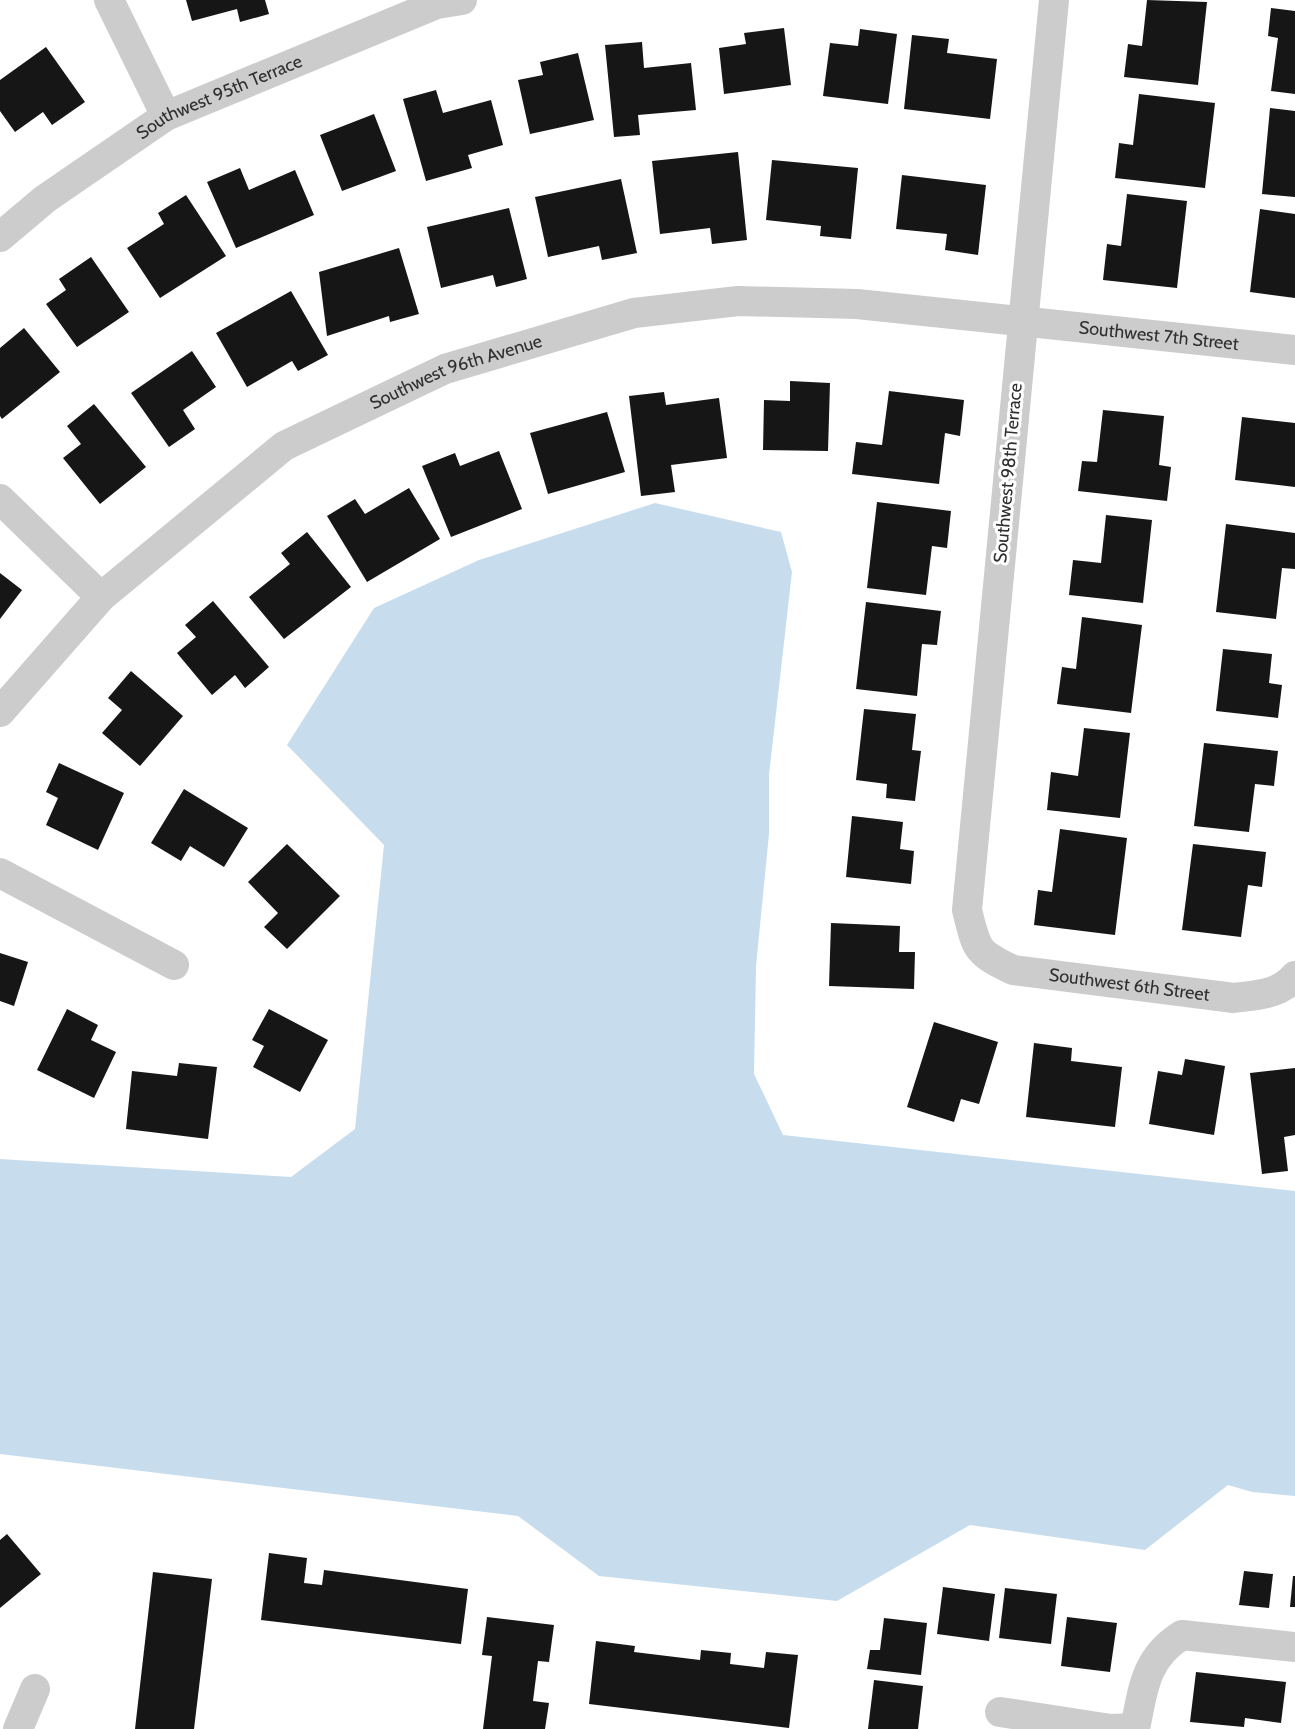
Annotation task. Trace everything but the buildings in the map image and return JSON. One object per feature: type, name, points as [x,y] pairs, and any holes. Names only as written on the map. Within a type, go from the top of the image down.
[{"type":"street","points":[[109,0],[166,116]]},
{"type":"street","name":"Southwest 98th Terrace","points":[[977,946],[967,910],[1054,0]]},
{"type":"street","name":"Southwest 95th Terrace","points":[[0,237],[45,199],[166,116],[445,1]]},
{"type":"street","name":"Southwest 96th Avenue","points":[[0,712],[101,597],[284,446],[445,369],[634,313],[738,301],[857,304],[1022,323]]},
{"type":"street","name":"Southwest 7th Street","points":[[1022,323],[1295,350]]},
{"type":"street","points":[[0,499],[101,597]]},
{"type":"street","points":[[0,873],[174,965]]},
{"type":"street","name":"Southwest 6th Street","points":[[977,946],[986,957],[1012,970],[1234,998],[1267,994],[1291,981]]},
{"type":"street","points":[[1000,1712],[1111,1729],[1135,1728],[1149,1666],[1167,1644],[1182,1635],[1295,1647]]},
{"type":"street","points":[[18,1729],[35,1689]]},
{"type":"water","points":[[655,503],[781,532],[792,572],[769,775],[769,834],[756,966],[754,1074],[783,1135],[1295,1191],[1295,1496],[1252,1492],[1228,1485],[1145,1550],[970,1525],[837,1601],[599,1576],[518,1516],[0,1454],[0,1159],[291,1177],[355,1129],[384,845],[287,745],[374,608],[479,560]]}]
